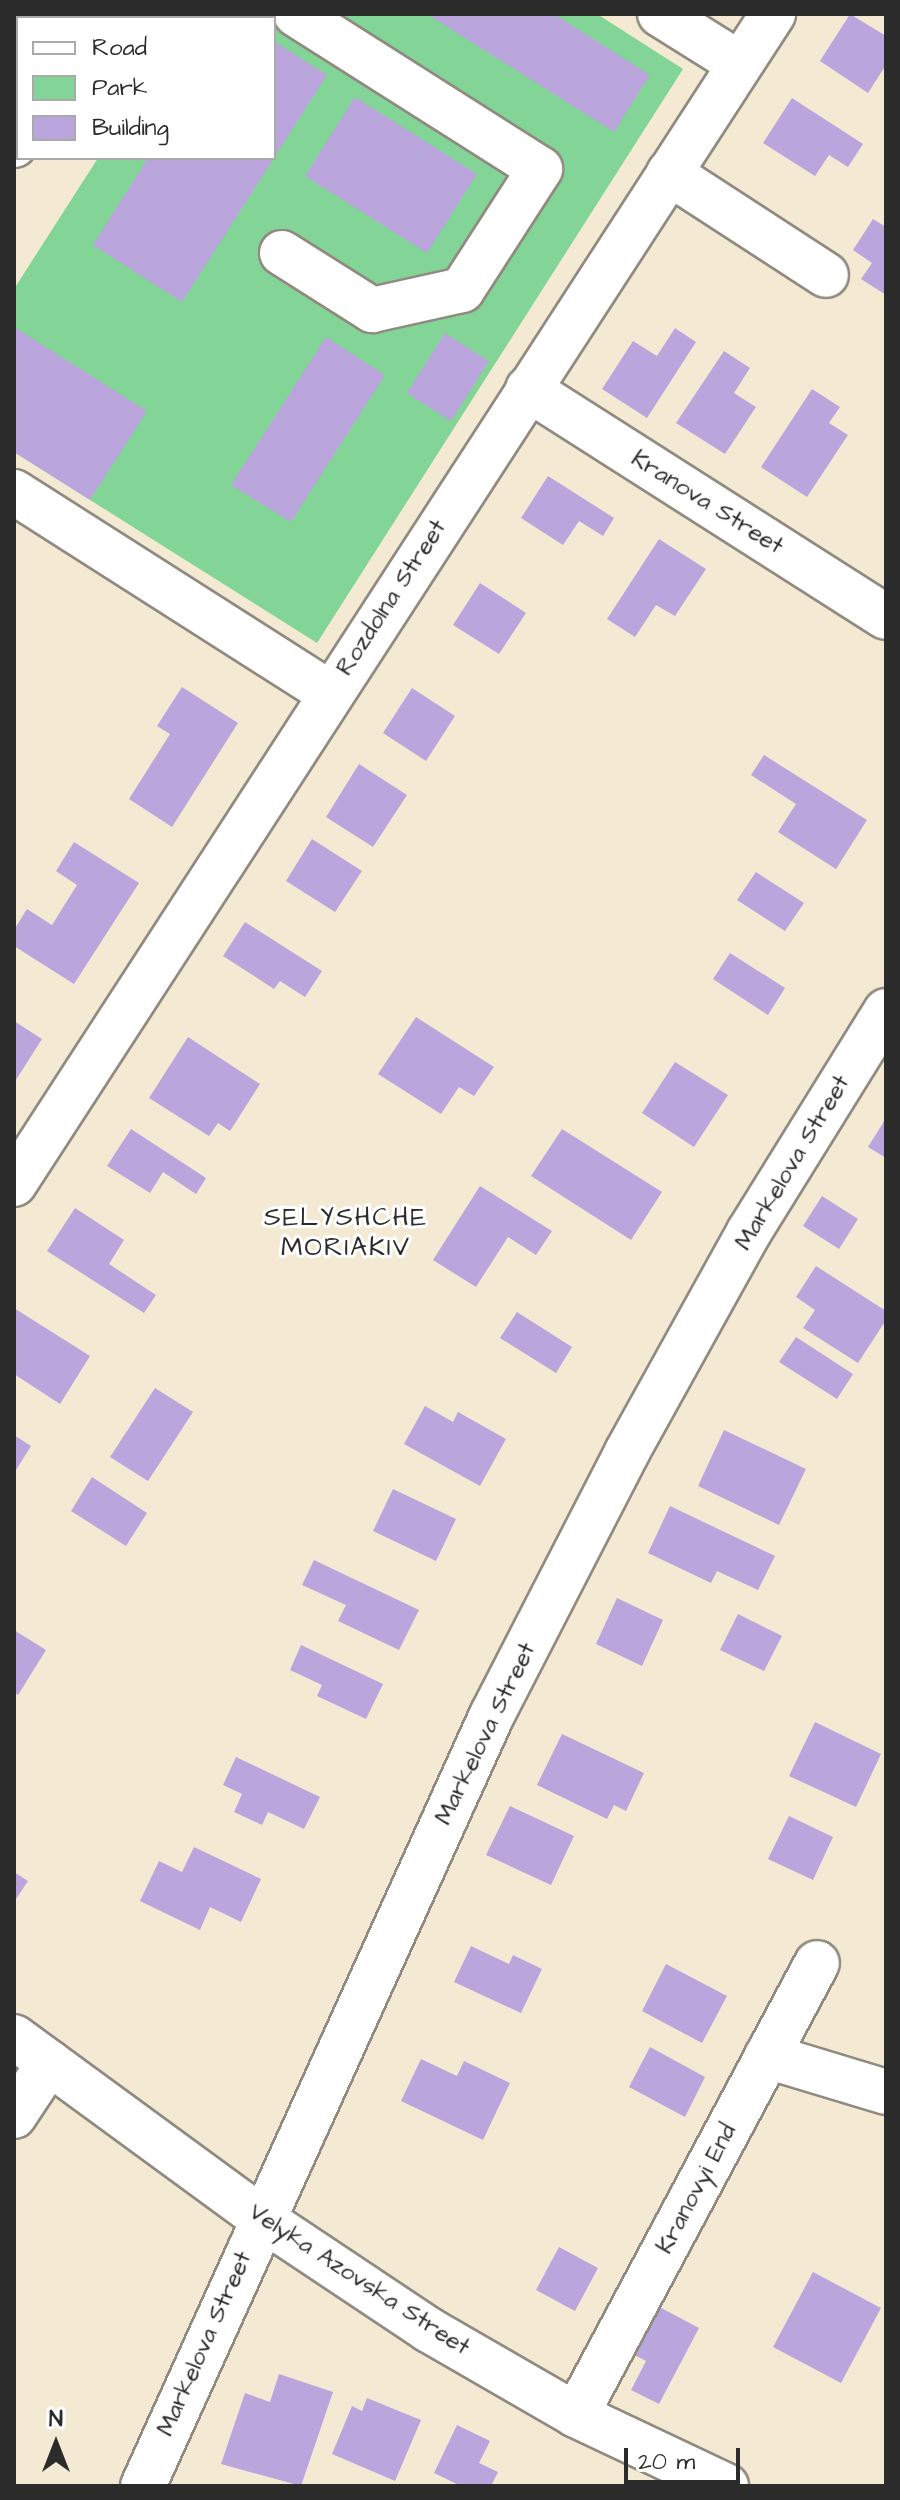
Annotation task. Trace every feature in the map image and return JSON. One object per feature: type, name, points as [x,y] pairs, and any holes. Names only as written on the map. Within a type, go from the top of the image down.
[{"type":"street","points":[[282,253],[372,310],[462,290],[540,169],[296,14]]},
{"type":"street","points":[[660,14],[740,64]]},
{"type":"street","name":"Rozdolna Street","points":[[14,1184],[773,14]]},
{"type":"street","points":[[669,173],[826,275]]},
{"type":"street","name":"Kranova Street","points":[[528,389],[886,617]]},
{"type":"street","points":[[14,492],[330,693]]},
{"type":"street","name":"Markelova Street","points":[[143,2486],[261,2218],[492,1715],[620,1466],[749,1232],[886,1011]]},
{"type":"street","name":"Kranovyi End","points":[[576,2415],[817,1963]]},
{"type":"street","name":"Velyka Azovska Street","points":[[14,2037],[261,2218],[429,2330],[576,2415],[726,2486]]},
{"type":"street","points":[[767,2056],[886,2092]]},
{"type":"street","points":[[14,2116],[49,2063]]},
{"type":"green space","points":[[597,14],[683,69],[317,643],[14,452],[14,289],[97,160],[276,160],[276,16],[188,16]]},
{"type":"building","points":[[427,14],[554,14],[650,75],[614,132]]},
{"type":"building","points":[[850,14],[886,36],[886,65],[868,93],[820,61]]},
{"type":"building","points":[[276,42],[327,75],[276,155]]},
{"type":"building","points":[[355,97],[477,174],[427,253],[305,176]]},
{"type":"building","points":[[792,98],[863,144],[848,167],[829,155],[815,176],[763,143]]},
{"type":"building","points":[[147,160],[273,160],[182,302],[93,245]]},
{"type":"building","points":[[873,219],[886,227],[886,295],[861,279],[872,263],[853,250]]},
{"type":"building","points":[[14,327],[147,411],[90,500],[14,452]]},
{"type":"building","points":[[675,328],[696,342],[647,418],[602,389],[633,341],[657,356]]},
{"type":"building","points":[[445,333],[489,361],[451,421],[407,393]]},
{"type":"building","points":[[326,337],[385,375],[291,522],[231,485]]},
{"type":"building","points":[[724,351],[750,368],[734,393],[756,407],[725,454],[676,423]]},
{"type":"building","points":[[812,389],[840,407],[829,423],[848,435],[807,497],[761,467]]},
{"type":"building","points":[[548,476],[614,518],[603,536],[579,521],[563,545],[521,518]]},
{"type":"building","points":[[659,539],[706,569],[675,616],[656,605],[635,637],[607,619]]},
{"type":"building","points":[[480,583],[526,613],[499,654],[453,625]]},
{"type":"building","points":[[182,687],[238,723],[172,827],[129,799],[170,734],[157,726]]},
{"type":"building","points":[[412,688],[455,716],[426,761],[383,733]]},
{"type":"building","points":[[764,755],[867,820],[836,869],[778,832],[796,804],[751,775]]},
{"type":"building","points":[[359,764],[407,795],[373,847],[326,817]]},
{"type":"building","points":[[312,839],[362,871],[335,912],[286,881]]},
{"type":"building","points":[[74,842],[139,883],[74,984],[14,946],[14,930],[27,909],[52,925],[77,885],[56,871]]},
{"type":"building","points":[[756,872],[804,903],[785,931],[737,900]]},
{"type":"building","points":[[245,922],[322,971],[305,997],[280,981],[274,989],[223,956]]},
{"type":"building","points":[[730,953],[785,988],[768,1015],[713,979]]},
{"type":"building","points":[[416,1017],[494,1067],[474,1096],[459,1087],[441,1114],[378,1074]]},
{"type":"building","points":[[14,1021],[42,1039],[14,1083]]},
{"type":"building","points":[[188,1037],[260,1084],[230,1131],[218,1123],[209,1136],[149,1098]]},
{"type":"building","points":[[675,1062],[728,1095],[694,1147],[642,1113]]},
{"type":"building","points":[[886,1118],[886,1158],[868,1147]]},
{"type":"building","points":[[131,1129],[206,1178],[196,1194],[163,1172],[150,1193],[107,1166]]},
{"type":"building","points":[[562,1129],[662,1192],[631,1240],[531,1176]]},
{"type":"building","points":[[480,1186],[552,1231],[536,1255],[508,1237],[476,1287],[433,1260]]},
{"type":"building","points":[[822,1196],[858,1219],[839,1249],[803,1226]]},
{"type":"building","points":[[75,1208],[124,1240],[109,1264],[156,1295],[144,1313],[47,1251]]},
{"type":"building","points":[[816,1266],[886,1311],[886,1320],[858,1363],[803,1328],[815,1310],[796,1297]]},
{"type":"building","points":[[14,1308],[90,1356],[60,1404],[14,1374]]},
{"type":"building","points":[[517,1312],[572,1347],[556,1373],[500,1338]]},
{"type":"building","points":[[796,1337],[853,1374],[837,1399],[779,1362]]},
{"type":"building","points":[[155,1388],[193,1412],[148,1481],[110,1457]]},
{"type":"building","points":[[425,1406],[453,1422],[458,1412],[506,1439],[480,1486],[404,1444]]},
{"type":"building","points":[[724,1430],[806,1469],[779,1525],[698,1486]]},
{"type":"building","points":[[14,1435],[31,1446],[14,1473]]},
{"type":"building","points":[[92,1477],[147,1513],[126,1546],[71,1511]]},
{"type":"building","points":[[393,1489],[456,1519],[436,1561],[373,1531]]},
{"type":"building","points":[[670,1506],[775,1556],[758,1590],[717,1571],[711,1583],[648,1553]]},
{"type":"building","points":[[314,1560],[419,1610],[399,1650],[338,1621],[346,1605],[302,1585]]},
{"type":"building","points":[[617,1598],[663,1620],[642,1666],[596,1644]]},
{"type":"building","points":[[738,1614],[782,1636],[764,1671],[720,1650]]},
{"type":"building","points":[[14,1630],[46,1650],[18,1695],[14,1692]]},
{"type":"building","points":[[301,1645],[383,1684],[366,1719],[317,1696],[322,1685],[290,1670]]},
{"type":"building","points":[[815,1722],[881,1754],[856,1807],[789,1776]]},
{"type":"building","points":[[562,1734],[644,1773],[626,1811],[614,1805],[607,1819],[537,1785]]},
{"type":"building","points":[[236,1757],[320,1797],[304,1829],[268,1812],[262,1825],[234,1812],[242,1794],[223,1785]]},
{"type":"building","points":[[510,1806],[574,1836],[551,1885],[486,1855]]},
{"type":"building","points":[[789,1816],[833,1837],[813,1880],[768,1859]]},
{"type":"building","points":[[194,1847],[261,1879],[241,1922],[210,1907],[200,1930],[140,1901],[159,1861],[182,1872]]},
{"type":"building","points":[[14,1872],[28,1881],[14,1902]]},
{"type":"building","points":[[471,1946],[509,1964],[513,1955],[542,1969],[521,2013],[454,1982]]},
{"type":"building","points":[[666,1964],[727,1996],[702,2043],[642,2011]]},
{"type":"building","points":[[650,2047],[705,2077],[685,2117],[629,2087]]},
{"type":"building","points":[[421,2059],[457,2076],[464,2061],[510,2083],[483,2140],[401,2101]]},
{"type":"building","points":[[559,2247],[598,2268],[575,2311],[536,2290]]},
{"type":"building","points":[[813,2272],[881,2308],[841,2383],[773,2347]]},
{"type":"building","points":[[650,2302],[699,2328],[659,2404],[631,2390],[646,2361],[625,2350]]},
{"type":"building","points":[[279,2374],[333,2392],[301,2486],[221,2464],[245,2393],[270,2402]]},
{"type":"building","points":[[367,2398],[421,2420],[395,2481],[332,2454],[352,2406],[362,2411]]},
{"type":"building","points":[[457,2425],[490,2441],[479,2463],[498,2472],[491,2486],[461,2486],[434,2473]]},
{"type":"district","name":"SELYSHCHE MORIAKIV","points":[[346,1233]]}]
